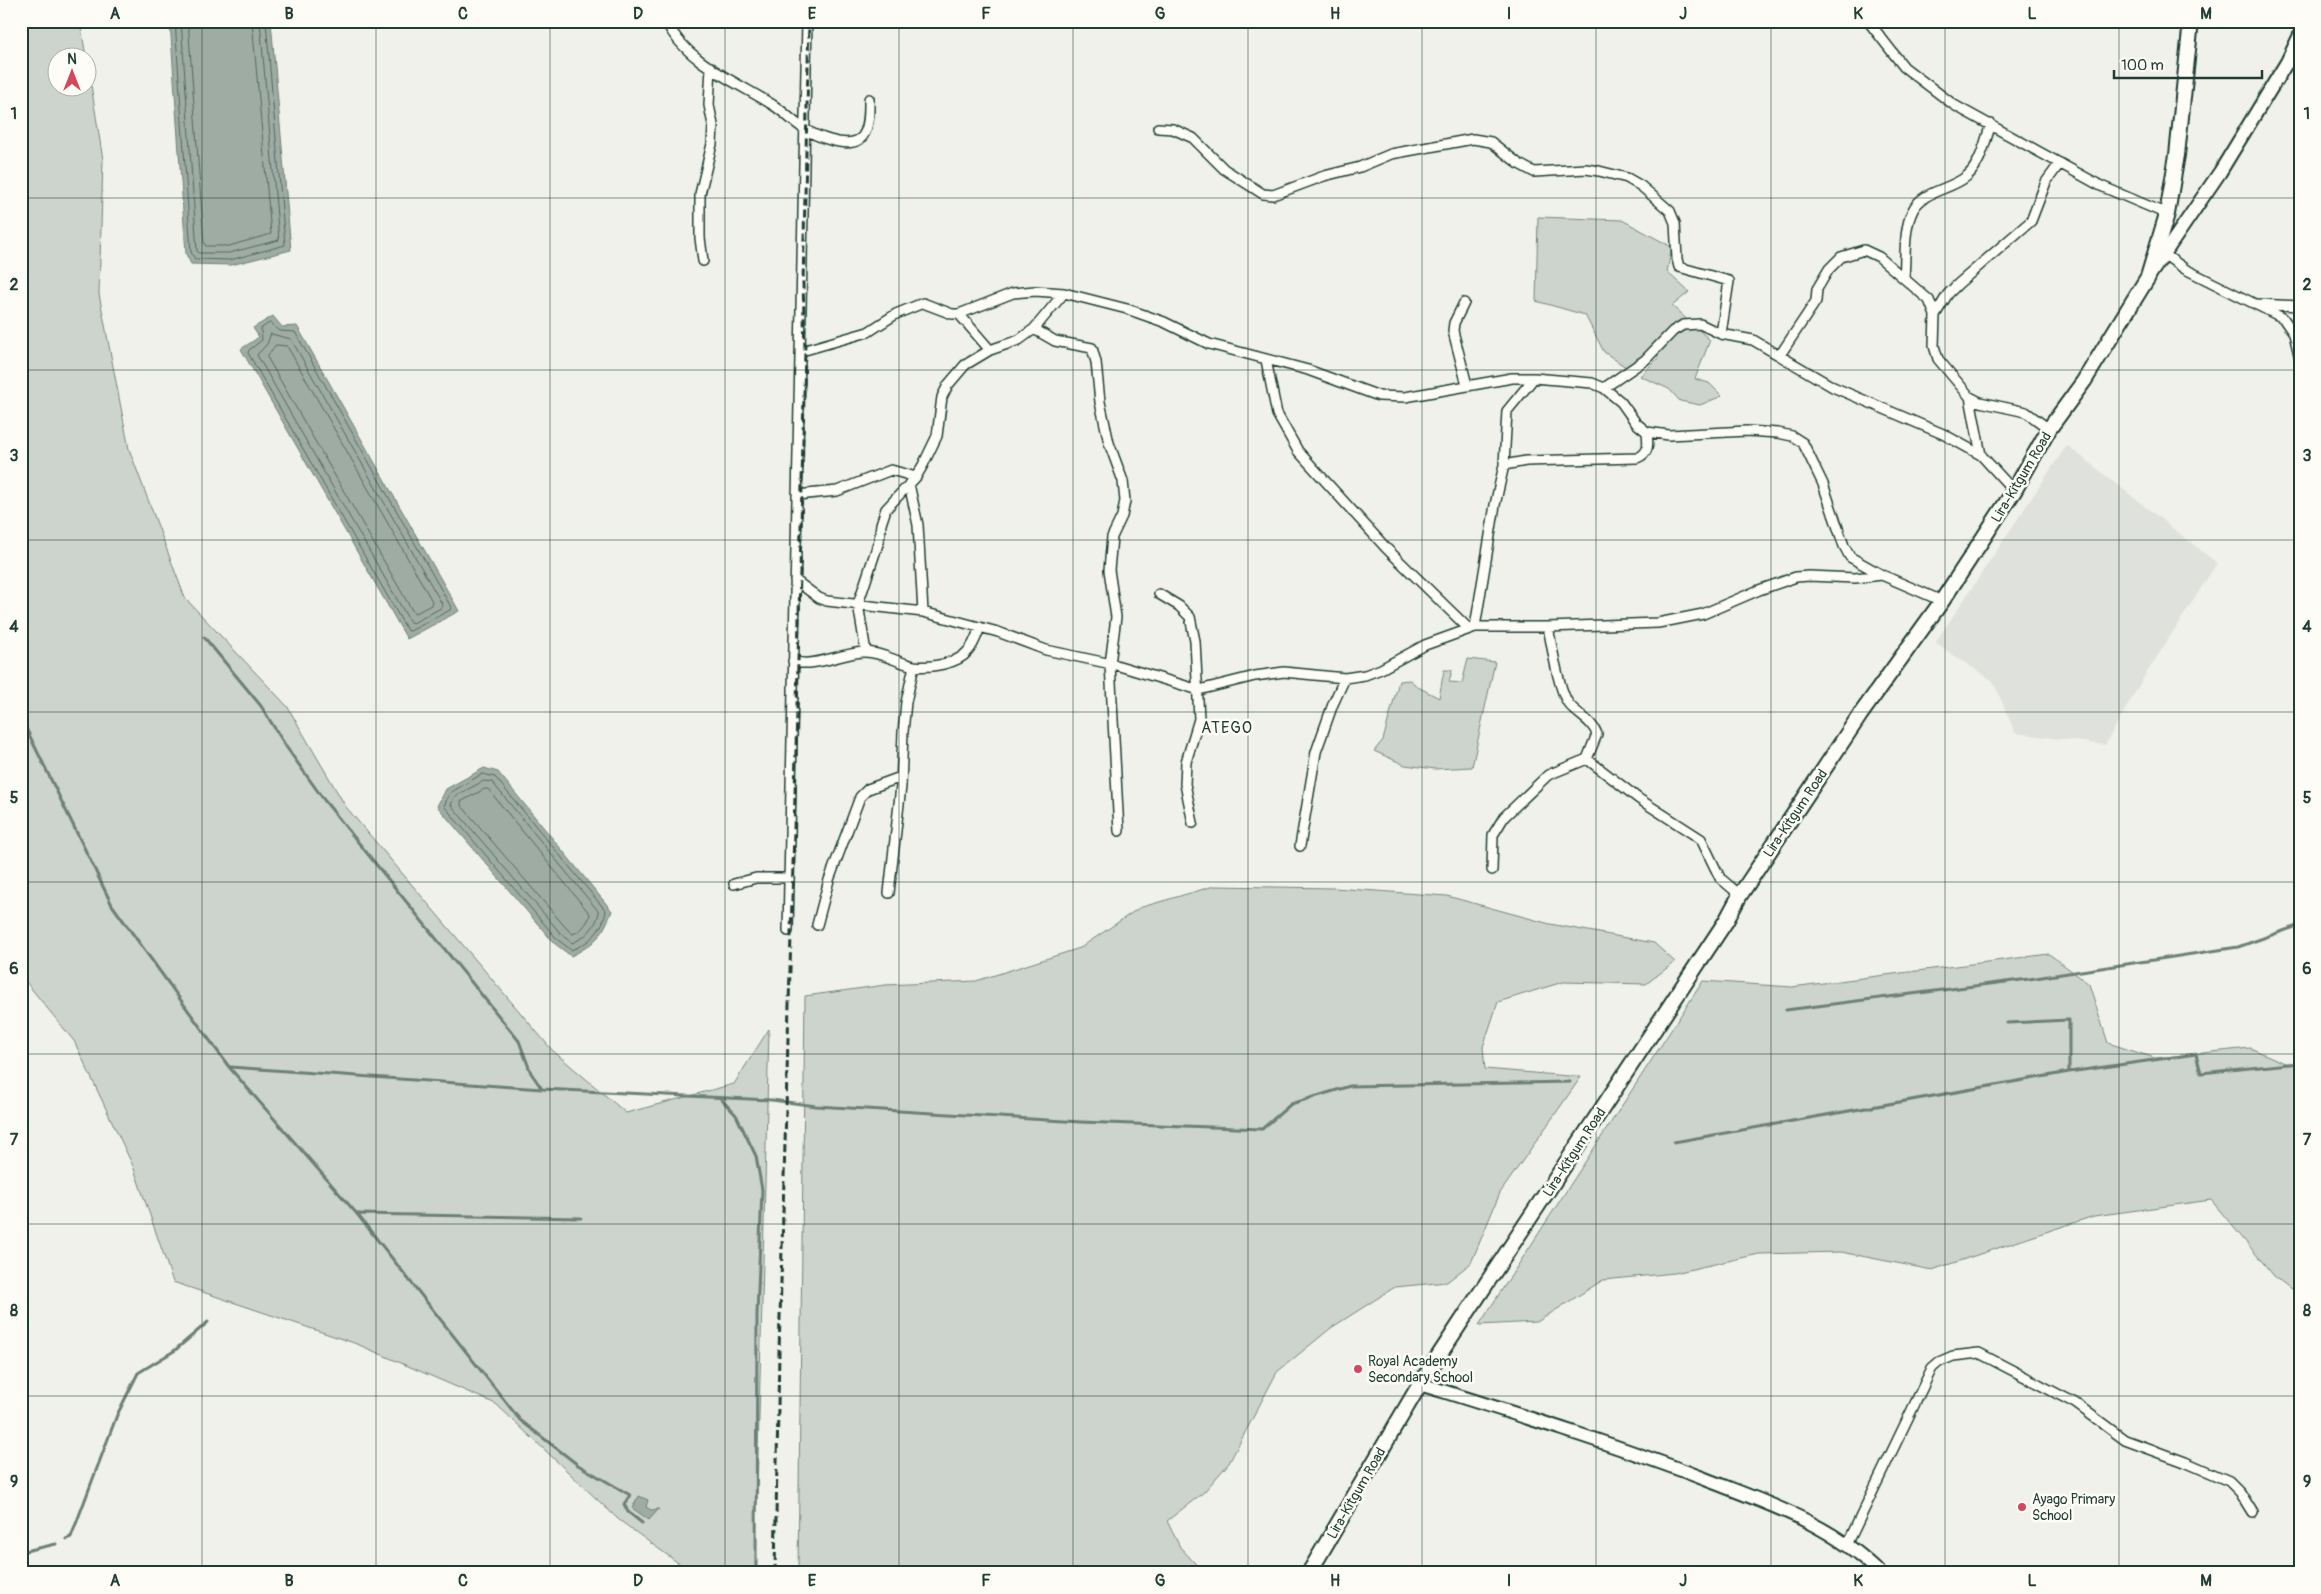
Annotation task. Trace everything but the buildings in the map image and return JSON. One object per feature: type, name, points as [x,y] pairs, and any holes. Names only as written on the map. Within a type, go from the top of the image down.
[{"type":"main road","name":"Lira-Kitgum Road","points":[[1316,1571],[1420,1384],[1726,921],[1740,895],[1860,714],[1942,601],[2014,491],[2049,429],[2084,381],[2148,277],[2166,214],[2177,155],[2191,21]]},
{"type":"street","points":[[666,21],[669,28],[691,52],[711,67],[773,105],[804,129],[840,142],[852,142],[866,132],[869,99]]},
{"type":"street","points":[[788,930],[807,21]]},
{"type":"street","points":[[1868,21],[1904,67],[1954,105],[2101,186],[2166,214]]},
{"type":"street","points":[[2148,277],[2165,255],[2293,63],[2300,35]]},
{"type":"street","points":[[703,260],[700,238],[700,194],[712,144],[713,125],[709,104],[711,67]]},
{"type":"street","points":[[1904,278],[1908,227],[1913,210],[1922,198],[1955,186],[1969,175],[1977,164],[1990,124]]},
{"type":"street","points":[[1158,128],[1173,129],[1194,138],[1224,169],[1262,194],[1273,195],[1324,176],[1360,167],[1391,154],[1473,138],[1491,142],[1519,164],[1534,172],[1586,169],[1627,178],[1641,186],[1670,211],[1675,223],[1679,267],[1729,281],[1721,334]]},
{"type":"street","points":[[1935,315],[1948,294],[1958,284],[2031,221],[2046,182],[2060,163]]},
{"type":"street","points":[[1780,356],[1816,301],[1818,289],[1824,277],[1842,257],[1864,250],[1880,257],[1929,300],[1935,315],[1934,346],[1938,359],[1970,397],[1980,402],[2026,412],[2049,429]]},
{"type":"street","points":[[2165,255],[2185,269],[2283,318],[2294,334],[2300,359]]},
{"type":"street","points":[[959,314],[1013,293],[1035,291],[1064,293],[1127,309],[1164,322],[1209,344],[1308,370],[1379,396],[1405,397],[1512,378],[1592,383],[1604,388],[1621,402],[1636,423],[1647,432],[1669,435],[1761,431],[1778,433],[1798,440],[1805,448],[1823,484],[1848,554],[1854,560],[1882,575],[1942,601]]},
{"type":"street","points":[[866,652],[858,604],[879,541],[886,509],[916,477],[937,436],[942,397],[948,385],[965,365],[990,350],[1020,340],[1034,329],[1064,293]]},
{"type":"street","points":[[800,349],[805,350],[858,336],[868,332],[896,314],[923,303],[959,314],[990,350]]},
{"type":"street","points":[[1464,303],[1454,323],[1453,332],[1468,385]]},
{"type":"street","points":[[2253,304],[2300,306]]},
{"type":"street","points":[[1604,388],[1645,360],[1673,331],[1683,325],[1700,324],[1721,334],[1753,340],[1833,387],[1943,434],[1980,456],[2014,491]]},
{"type":"street","points":[[1034,329],[1056,341],[1092,348],[1096,362],[1100,402],[1108,442],[1123,481],[1125,501],[1122,516],[1112,537],[1109,570],[1116,617],[1110,664],[1114,707],[1119,830]]},
{"type":"street","points":[[1266,360],[1277,414],[1298,451],[1373,535],[1472,628]]},
{"type":"street","points":[[1472,628],[1504,465],[1507,411],[1534,378]]},
{"type":"street","points":[[1970,397],[1980,456]]},
{"type":"street","points":[[1504,465],[1526,461],[1637,458],[1644,455],[1648,448],[1647,432]]},
{"type":"street","points":[[797,495],[837,491],[891,470],[916,477]]},
{"type":"street","points":[[909,484],[918,525],[923,612]]},
{"type":"street","points":[[795,580],[819,598],[837,602],[923,612],[980,627],[1046,650],[1110,664],[1199,690],[1255,676],[1284,672],[1345,678],[1365,675],[1381,669],[1425,645],[1472,628],[1658,623],[1703,614],[1759,590],[1796,577],[1855,578],[1882,575]]},
{"type":"street","points":[[1159,594],[1179,606],[1190,617],[1195,641],[1199,719],[1190,744],[1185,769],[1185,784],[1193,823]]},
{"type":"street","points":[[793,661],[815,662],[846,654],[866,652],[914,666],[959,660],[969,651],[980,627]]},
{"type":"street","points":[[1492,870],[1493,835],[1504,818],[1548,775],[1587,759],[1597,734],[1595,727],[1574,710],[1564,697],[1548,627]]},
{"type":"street","points":[[889,893],[901,777],[906,702],[914,666]]},
{"type":"street","points":[[1300,846],[1316,752],[1333,704],[1345,678]]},
{"type":"street","points":[[1587,759],[1639,798],[1701,839],[1720,878],[1740,895]]},
{"type":"street","points":[[818,926],[829,880],[860,797],[868,789],[901,777]]},
{"type":"street","points":[[734,884],[756,878],[789,878]]},
{"type":"street","points":[[1847,1545],[1932,1368],[1939,1362],[1966,1354],[1978,1354],[2075,1403],[2125,1440],[2185,1462],[2229,1481],[2240,1492],[2253,1513]]},
{"type":"street","points":[[1420,1384],[1671,1466],[1784,1509],[1820,1527],[1864,1557],[1880,1573]]},
{"type":"shaded area","points":[[21,21],[80,21],[84,48],[48,48],[48,98],[93,98],[103,160],[99,294],[129,449],[185,598],[287,706],[346,807],[552,1050],[626,1113],[734,1084],[769,1029],[755,1573],[692,1573],[619,1520],[496,1404],[357,1344],[173,1282],[133,1166],[74,1041],[21,976]]},
{"type":"shaded area","points":[[1538,217],[1622,220],[1672,247],[1667,272],[1689,292],[1672,306],[1710,340],[1695,379],[1709,383],[1722,396],[1700,405],[1680,401],[1669,389],[1640,376],[1659,357],[1650,352],[1630,370],[1604,352],[1585,315],[1536,301]]},
{"type":"shaded area","points":[[2067,445],[2217,563],[2141,682],[2105,745],[2015,733],[1993,681],[1935,643]]},
{"type":"shaded area","points":[[1468,659],[1495,662],[1472,767],[1435,769],[1405,765],[1374,751],[1383,740],[1399,681],[1410,680],[1418,687],[1439,698],[1444,670],[1452,670],[1449,682],[1462,683]]},
{"type":"shaded area","points":[[1214,886],[1334,888],[1447,896],[1550,924],[1654,943],[1675,962],[1646,984],[1563,982],[1498,1002],[1483,1047],[1485,1069],[1581,1077],[1500,1193],[1471,1263],[1447,1282],[1395,1287],[1331,1328],[1277,1372],[1229,1463],[1204,1492],[1167,1521],[1180,1547],[1204,1573],[798,1573],[805,996],[885,985],[976,981],[1080,948],[1139,908]]},
{"type":"shaded area","points":[[2049,954],[2089,984],[2108,1043],[2155,1058],[2250,1048],[2285,1063],[2300,1063],[2300,1296],[2274,1276],[2211,1200],[2094,1216],[1932,1270],[1841,1252],[1759,1254],[1675,1273],[1603,1280],[1537,1322],[1479,1325],[1703,981],[1792,987]]},
{"type":"water","points":[[170,21],[271,21],[291,250],[231,265],[191,264],[186,254]]},
{"type":"water","points":[[273,316],[282,327],[297,326],[459,611],[407,639],[241,349],[259,337],[253,328]]},
{"type":"water","points":[[484,768],[498,772],[612,911],[605,927],[597,938],[571,956],[554,943],[437,806],[446,789]]},
{"type":"water","points":[[639,1496],[648,1500],[646,1507],[651,1510],[659,1509],[649,1520],[632,1508]]},
{"type":"waterway","points":[[204,637],[261,706],[287,748],[324,800],[519,1041],[531,1073],[542,1089],[772,1100],[816,1106],[1081,1122],[1262,1129],[1291,1104],[1350,1086],[1570,1082]]},
{"type":"waterway","points":[[21,718],[112,905],[229,1067],[357,1214],[520,1420],[578,1465],[630,1495],[624,1504],[628,1512],[642,1523]]},
{"type":"waterway","points":[[1786,1010],[2029,979],[2238,947],[2300,925]]},
{"type":"waterway","points":[[2007,1023],[2069,1020],[2069,1072],[2196,1054],[2201,1073],[2300,1063]]},
{"type":"waterway","points":[[230,1067],[542,1089]]},
{"type":"waterway","points":[[1674,1142],[2069,1072]]},
{"type":"waterway","points":[[720,1098],[736,1115],[756,1156],[762,1190],[757,1315],[756,1572],[758,1573]]},
{"type":"waterway","points":[[358,1214],[581,1218]]},
{"type":"waterway","points":[[66,1539],[71,1537],[117,1415],[138,1373],[174,1351],[208,1322]]},
{"type":"waterway","points":[[21,1552],[56,1544]]},
{"type":"railway","points":[[775,1573],[805,350],[803,283],[809,21]]},
{"type":"place","name":"Royal Academy Secondary School","points":[[1358,1369]]},
{"type":"place","name":"Ayago Primary School","points":[[2022,1507]]},
{"type":"district","name":"ATEGO","points":[[1227,727]]}]
